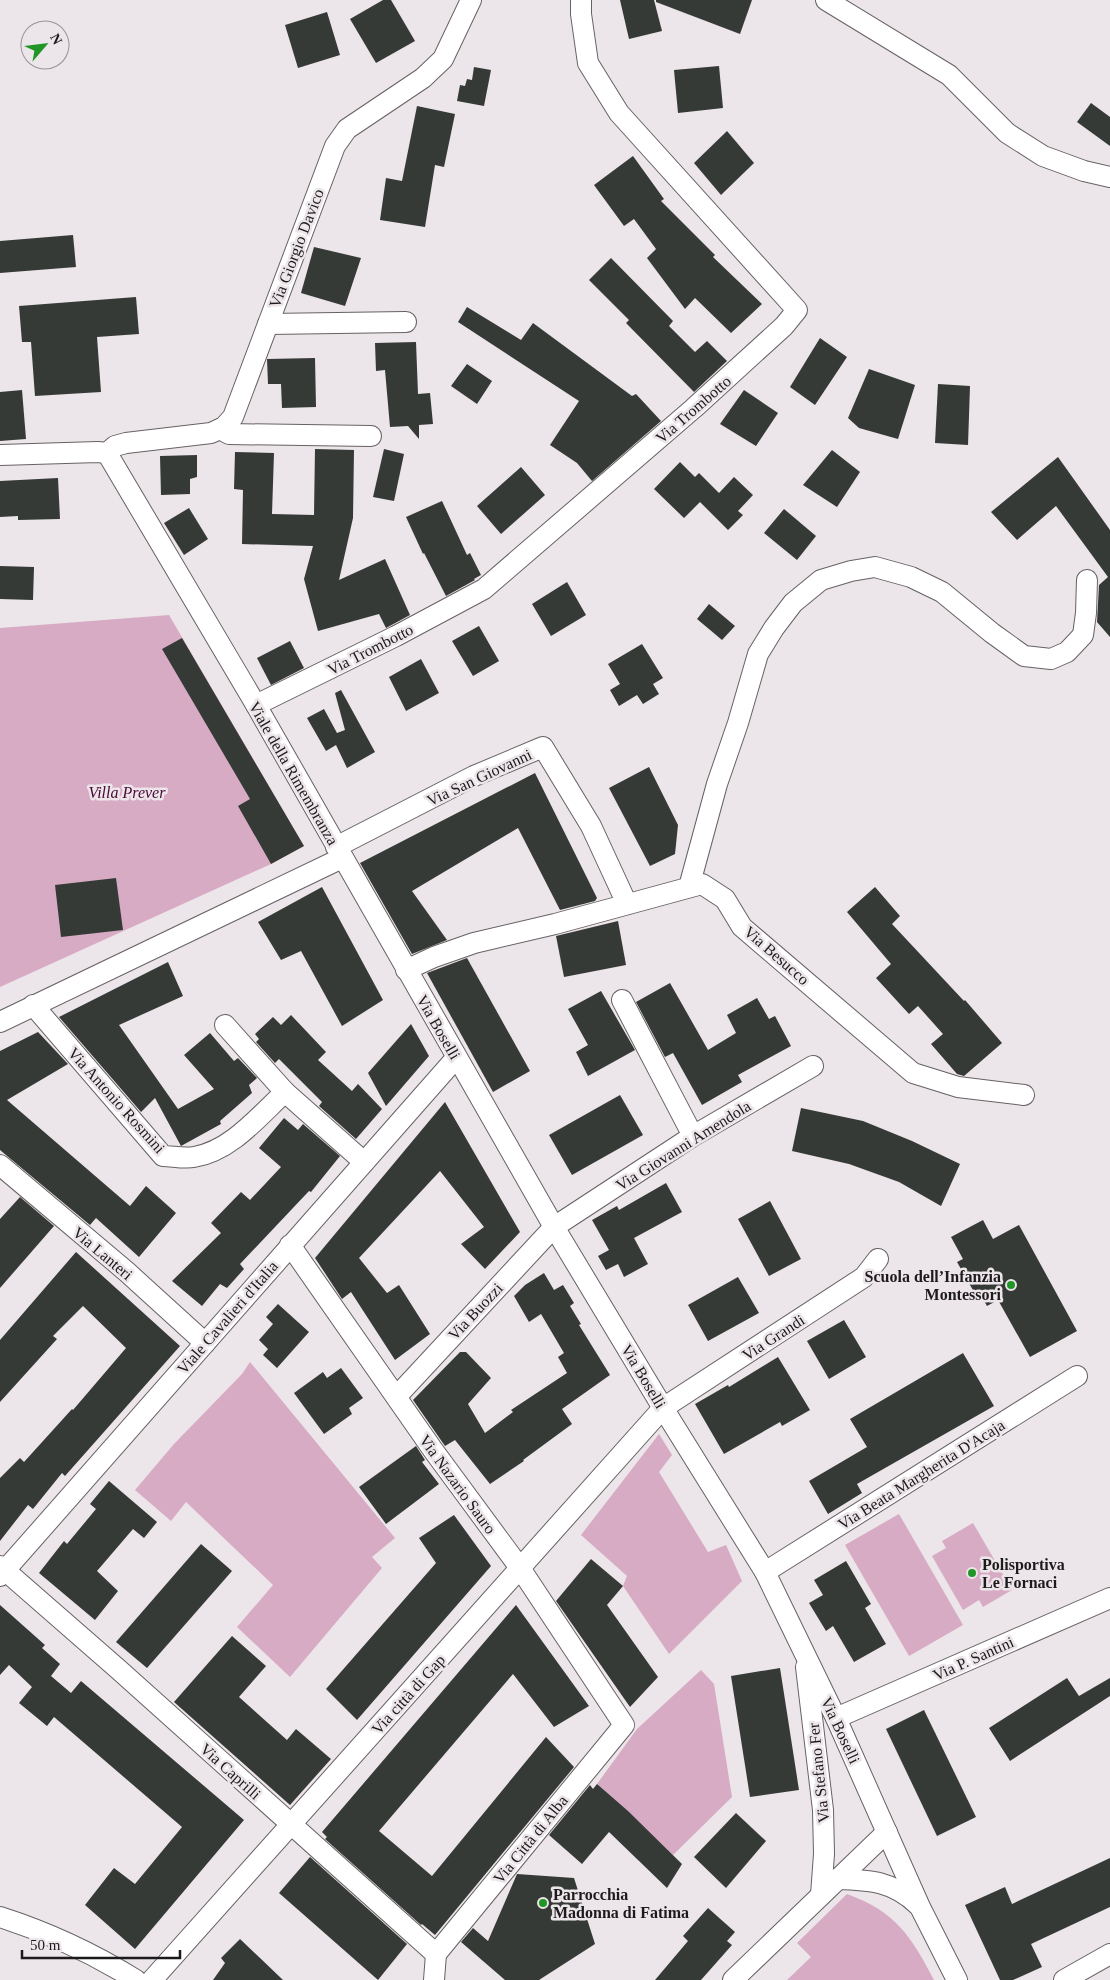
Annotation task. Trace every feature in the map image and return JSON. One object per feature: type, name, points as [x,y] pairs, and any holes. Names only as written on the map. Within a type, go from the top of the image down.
[{"type":"street","name":"Via Giorgio Davico","points":[[220,429],[233,417],[335,146],[347,129],[423,78],[443,59],[471,0]]},
{"type":"street","name":"Via Trombotto","points":[[256,706],[396,636],[489,585],[694,408],[784,326],[797,310],[619,113],[588,63],[581,14],[581,0]]},
{"type":"street","points":[[826,0],[949,75],[1006,133],[1043,156],[1110,178]]},
{"type":"street","points":[[268,324],[406,322]]},
{"type":"street","points":[[0,454],[107,453],[115,446],[126,443],[211,433],[220,429],[229,434],[371,436]]},
{"type":"street","name":"Viale della Rimembranza","points":[[0,1022],[339,853],[256,706],[107,453]]},
{"type":"street","points":[[689,887],[717,784],[738,723],[758,654],[774,628],[794,603],[822,580],[875,567],[911,577],[942,592],[992,633],[1024,656],[1051,659],[1067,652],[1082,635],[1086,613],[1087,580]]},
{"type":"street","name":"Via San Giovanni","points":[[339,853],[474,776],[543,747],[591,826],[627,904]]},
{"type":"street","name":"Via Boselli","points":[[339,853],[554,1227],[765,1572],[836,1718],[920,1907],[957,1980]]},
{"type":"street","name":"Via Besucco","points":[[406,970],[434,957],[474,943],[702,884],[725,899],[742,927],[913,1073],[958,1087],[1024,1095]]},
{"type":"street","points":[[622,1000],[693,1136]]},
{"type":"street","name":"Via Antonio Rosmini","points":[[33,1005],[163,1156],[193,1158],[220,1148],[285,1092]]},
{"type":"street","points":[[225,1026],[285,1092],[364,1162]]},
{"type":"street","name":"Viale Cavalieri d'Italia","points":[[2,1571],[456,1058]]},
{"type":"street","name":"Via Giovanni Amendola","points":[[554,1227],[693,1136],[813,1066]]},
{"type":"street","name":"Via Lanteri","points":[[0,1165],[127,1272],[205,1343]]},
{"type":"street","name":"Via Buozzi","points":[[397,1396],[554,1227]]},
{"type":"street","name":"Via Nazario Sauro","points":[[290,1245],[433,1450],[520,1568],[624,1725]]},
{"type":"street","name":"Via Grandi","points":[[663,1408],[864,1277],[878,1259]]},
{"type":"street","name":"Via Beata Margherita D'Acaja","points":[[765,1572],[1077,1376]]},
{"type":"street","name":"Via città di Gap","points":[[152,1980],[663,1408]]},
{"type":"street","name":"Via Caprilli","points":[[2,1571],[118,1668],[436,1954]]},
{"type":"street","name":"Via P. Santini","points":[[836,1718],[1110,1598]]},
{"type":"street","name":"Via Stefano Fer","points":[[804,1651],[823,1810],[824,1854],[821,1895]]},
{"type":"street","name":"Via Città di Alba","points":[[436,1954],[624,1725]]},
{"type":"street","points":[[733,1980],[888,1832]]},
{"type":"street","points":[[837,1879],[860,1880],[893,1887],[906,1894],[920,1907]]},
{"type":"street","points":[[0,1917],[33,1929],[114,1967],[136,1980]]},
{"type":"street","points":[[434,1980],[436,1954]]},
{"type":"street","points":[[1064,1980],[1110,1954]]},
{"type":"green space","name":"Villa Prever","points":[[169,615],[304,846],[271,864],[0,987],[0,628]]},
{"type":"green space","points":[[250,1362],[395,1538],[372,1557],[382,1568],[290,1677],[237,1627],[273,1585],[186,1502],[171,1521],[135,1490],[174,1444],[242,1374]]},
{"type":"green space","points":[[659,1434],[672,1455],[659,1472],[708,1552],[726,1545],[742,1581],[669,1654],[623,1586],[627,1576],[581,1535]]},
{"type":"green space","points":[[899,1514],[963,1625],[909,1656],[845,1545]]},
{"type":"green space","name":"Polisportiva Le Fornaci","points":[[973,1523],[1012,1590],[983,1607],[979,1600],[963,1610],[932,1556],[946,1548],[942,1541]]},
{"type":"green space","points":[[701,1670],[714,1684],[732,1797],[673,1855],[597,1784],[637,1729]]},
{"type":"green space","points":[[847,1894],[878,1909],[900,1927],[918,1951],[934,1980],[787,1980],[811,1957],[797,1943]]},
{"type":"building","points":[[383,0],[391,0],[415,41],[376,63],[350,19]]},
{"type":"building","points":[[620,0],[654,0],[662,31],[629,39]]},
{"type":"building","points":[[656,0],[752,0],[740,34],[656,2]]},
{"type":"building","points":[[327,12],[340,55],[298,68],[285,25]]},
{"type":"building","points":[[719,66],[723,108],[678,113],[674,70]]},
{"type":"building","points":[[474,67],[491,70],[484,106],[457,101],[460,85],[465,86],[467,79],[472,80]]},
{"type":"building","points":[[1091,103],[1110,117],[1110,146],[1077,122]]},
{"type":"building","points":[[417,106],[455,114],[444,167],[435,165],[425,227],[380,220],[386,178],[402,181]]},
{"type":"building","points":[[727,131],[754,163],[721,195],[694,163]]},
{"type":"building","points":[[633,156],[664,199],[661,201],[715,255],[713,257],[762,304],[731,333],[695,298],[685,309],[647,258],[656,249],[634,219],[624,226],[594,185]]},
{"type":"building","points":[[73,235],[76,267],[0,273],[0,241]]},
{"type":"building","points":[[314,247],[361,258],[345,306],[301,293]]},
{"type":"building","points":[[611,258],[673,321],[669,326],[695,352],[707,341],[727,361],[694,392],[626,323],[629,320],[589,280]]},
{"type":"building","points":[[136,297],[139,334],[97,337],[101,392],[35,396],[31,342],[22,342],[19,306]]},
{"type":"building","points":[[467,307],[521,340],[533,323],[632,396],[636,394],[661,421],[592,481],[577,463],[550,445],[579,401],[458,322]]},
{"type":"building","points":[[820,338],[847,357],[815,405],[790,387]]},
{"type":"building","points":[[416,342],[418,394],[430,393],[433,424],[419,425],[419,439],[408,426],[390,427],[385,370],[376,371],[375,343]]},
{"type":"building","points":[[315,358],[316,407],[282,408],[281,384],[268,384],[267,359]]},
{"type":"building","points":[[467,364],[492,381],[477,404],[451,386]]},
{"type":"building","points":[[869,369],[915,385],[898,439],[859,428],[848,418]]},
{"type":"building","points":[[938,384],[970,386],[968,445],[935,443]]},
{"type":"building","points":[[22,390],[26,439],[0,441],[0,392]]},
{"type":"building","points":[[744,390],[778,413],[756,446],[720,424]]},
{"type":"building","points":[[315,449],[354,450],[353,518],[339,580],[385,559],[410,615],[386,628],[379,614],[318,631],[304,579],[313,546],[242,544],[243,490],[234,489],[235,452],[274,453],[272,514],[314,515]]},
{"type":"building","points":[[384,449],[404,454],[394,501],[373,497]]},
{"type":"building","points":[[832,450],[860,472],[837,507],[803,485]]},
{"type":"building","points":[[197,455],[197,477],[190,479],[190,494],[161,495],[160,456]]},
{"type":"building","points":[[1058,457],[1110,530],[1110,637],[1097,622],[1099,585],[1108,577],[1056,506],[1017,540],[991,512]]},
{"type":"building","points":[[680,462],[695,477],[699,473],[719,493],[734,477],[753,495],[738,511],[743,515],[728,530],[700,502],[684,518],[654,489]]},
{"type":"building","points":[[521,467],[545,495],[501,534],[477,506]]},
{"type":"building","points":[[58,478],[60,519],[18,520],[18,516],[0,517],[0,481]]},
{"type":"building","points":[[442,501],[467,555],[470,553],[481,575],[446,596],[423,554],[406,517]]},
{"type":"building","points":[[189,508],[208,539],[184,555],[164,523]]},
{"type":"building","points":[[784,509],[816,536],[797,560],[764,533]]},
{"type":"building","points":[[0,566],[34,567],[33,600],[0,599]]},
{"type":"building","points":[[567,582],[586,615],[551,636],[532,604]]},
{"type":"building","points":[[709,604],[735,626],[722,640],[697,619]]},
{"type":"building","points":[[479,626],[499,661],[473,676],[452,641]]},
{"type":"building","points":[[182,638],[304,846],[271,864],[238,806],[250,799],[162,649]]},
{"type":"building","points":[[290,641],[304,668],[271,685],[257,658]]},
{"type":"building","points":[[642,644],[663,678],[653,684],[659,694],[643,704],[637,695],[619,706],[610,690],[620,684],[608,664]]},
{"type":"building","points":[[421,659],[439,693],[406,711],[389,677]]},
{"type":"building","points":[[341,690],[375,752],[347,768],[336,745],[326,751],[307,718],[324,709],[337,733],[345,730],[335,693]]},
{"type":"building","points":[[649,767],[678,825],[675,854],[650,866],[609,788]]},
{"type":"building","points":[[535,773],[597,898],[595,901],[560,910],[518,828],[412,891],[447,940],[412,954],[360,863]]},
{"type":"building","points":[[116,878],[123,930],[61,937],[55,885]]},
{"type":"building","points":[[322,887],[383,1000],[342,1026],[301,951],[281,960],[258,922]]},
{"type":"building","points":[[875,887],[900,916],[892,924],[965,1000],[1002,1043],[964,1076],[957,1074],[931,1044],[943,1034],[918,1006],[909,1014],[876,978],[891,964],[847,912]]},
{"type":"building","points":[[618,921],[626,965],[564,977],[556,936]]},
{"type":"building","points":[[467,958],[530,1071],[493,1092],[427,973]]},
{"type":"building","points":[[168,962],[183,996],[119,1025],[178,1109],[214,1089],[184,1055],[210,1033],[234,1061],[238,1058],[257,1078],[249,1085],[252,1093],[220,1121],[221,1124],[181,1146],[155,1098],[141,1112],[59,1017]]},
{"type":"building","points":[[670,983],[708,1050],[736,1033],[727,1015],[757,998],[769,1019],[775,1016],[791,1046],[738,1075],[742,1082],[702,1105],[673,1053],[665,1057],[636,1002]]},
{"type":"building","points":[[601,991],[635,1050],[588,1076],[576,1052],[588,1045],[568,1009]]},
{"type":"building","points":[[291,1015],[326,1052],[318,1060],[352,1091],[358,1084],[382,1109],[356,1139],[319,1106],[322,1102],[279,1059],[275,1063],[256,1042],[259,1039],[255,1034],[273,1017],[281,1025]]},
{"type":"building","points":[[411,1024],[429,1056],[386,1106],[368,1073]]},
{"type":"building","points":[[38,1032],[68,1064],[7,1100],[130,1206],[146,1186],[176,1213],[139,1257],[96,1218],[90,1225],[0,1150],[0,1051]]},
{"type":"building","points":[[620,1095],[643,1135],[572,1175],[549,1135]]},
{"type":"building","points":[[445,1102],[520,1232],[485,1269],[461,1244],[484,1227],[440,1171],[359,1258],[387,1293],[399,1285],[430,1334],[395,1360],[351,1292],[342,1299],[315,1258]]},
{"type":"building","points":[[801,1108],[863,1121],[912,1141],[960,1164],[941,1206],[899,1182],[849,1164],[792,1151]]},
{"type":"building","points":[[284,1118],[298,1130],[303,1124],[340,1156],[311,1192],[309,1191],[240,1264],[244,1269],[227,1288],[220,1284],[202,1306],[172,1281],[221,1233],[211,1223],[241,1192],[250,1200],[281,1167],[259,1148]]},
{"type":"building","points":[[666,1183],[682,1212],[634,1238],[648,1264],[624,1277],[618,1264],[606,1270],[598,1256],[609,1250],[592,1220],[617,1206],[619,1210]]},
{"type":"building","points":[[20,1197],[54,1226],[0,1288],[0,1219]]},
{"type":"building","points":[[770,1201],[801,1259],[769,1276],[738,1219]]},
{"type":"building","name":"Scuola dell’Infanzia Montessori","points":[[983,1220],[993,1239],[1019,1225],[1077,1331],[1030,1357],[998,1300],[987,1306],[978,1290],[974,1292],[957,1262],[963,1259],[951,1237]]},
{"type":"building","points":[[76,1252],[180,1346],[65,1476],[62,1473],[33,1509],[28,1505],[0,1541],[0,1478],[20,1458],[24,1462],[73,1410],[126,1348],[83,1306],[53,1336],[57,1339],[0,1402],[0,1340]]},
{"type":"building","points":[[544,1273],[554,1290],[563,1285],[574,1303],[570,1306],[581,1324],[579,1325],[610,1375],[562,1409],[572,1424],[524,1461],[490,1484],[455,1440],[445,1446],[413,1400],[460,1352],[466,1352],[491,1378],[468,1404],[485,1433],[513,1412],[511,1410],[567,1373],[558,1357],[564,1353],[541,1314],[529,1322],[514,1296],[525,1285]]},
{"type":"building","points":[[738,1277],[759,1313],[708,1341],[688,1305]]},
{"type":"building","points":[[278,1304],[309,1332],[277,1368],[263,1355],[268,1349],[259,1340],[273,1324],[266,1317]]},
{"type":"building","points":[[844,1320],[866,1357],[829,1379],[807,1341]]},
{"type":"building","points":[[963,1353],[994,1406],[857,1484],[862,1493],[828,1514],[809,1481],[867,1447],[850,1419]]},
{"type":"building","points":[[778,1357],[810,1410],[782,1426],[780,1422],[724,1454],[695,1404],[728,1385],[729,1387]]},
{"type":"building","points":[[341,1368],[363,1398],[349,1408],[352,1414],[324,1434],[294,1393],[323,1372],[327,1378]]},
{"type":"building","points":[[416,1446],[425,1460],[422,1462],[439,1484],[386,1524],[359,1487]]},
{"type":"building","points":[[109,1481],[157,1522],[144,1538],[133,1529],[97,1571],[118,1591],[95,1620],[39,1573],[64,1541],[67,1544],[96,1509],[90,1504]]},
{"type":"building","points":[[454,1515],[491,1566],[357,1720],[326,1689],[436,1563],[419,1538]]},
{"type":"building","points":[[201,1544],[232,1571],[147,1668],[116,1642]]},
{"type":"building","points":[[591,1559],[623,1586],[607,1605],[658,1677],[630,1707],[556,1601]]},
{"type":"building","points":[[846,1561],[871,1604],[865,1608],[886,1644],[854,1662],[833,1626],[826,1631],[809,1603],[823,1595],[814,1580]]},
{"type":"building","points":[[0,1605],[45,1645],[42,1648],[60,1664],[51,1676],[71,1693],[81,1681],[244,1820],[135,1949],[85,1905],[114,1868],[135,1884],[182,1827],[54,1717],[47,1726],[19,1703],[32,1687],[9,1665],[0,1675]]},
{"type":"building","points":[[516,1605],[589,1706],[554,1727],[513,1674],[379,1831],[432,1876],[546,1737],[574,1767],[435,1935],[421,1925],[325,1839],[327,1837],[322,1832]]},
{"type":"building","points":[[232,1636],[266,1666],[239,1697],[287,1740],[296,1729],[331,1759],[290,1805],[174,1702]]},
{"type":"building","points":[[780,1668],[799,1790],[750,1797],[731,1676]]},
{"type":"building","points":[[1067,1678],[1079,1696],[1110,1678],[1110,1696],[1010,1761],[989,1728]]},
{"type":"building","points":[[924,1710],[976,1817],[937,1836],[886,1729]]},
{"type":"building","points":[[597,1784],[628,1811],[682,1864],[667,1888],[609,1832],[582,1864],[549,1835],[590,1785],[593,1789]]},
{"type":"building","points":[[736,1813],[766,1841],[726,1888],[694,1857]]},
{"type":"building","points":[[310,1857],[407,1944],[378,1980],[279,1893]]},
{"type":"building","points":[[1110,1858],[1110,1907],[1031,1944],[1042,1967],[1013,1980],[1000,1980],[965,1905],[1005,1887],[1012,1904]]},
{"type":"building","name":"Parrocchia Madonna di Fatima","points":[[517,1874],[574,1878],[595,1944],[539,1980],[505,1980],[461,1942],[473,1928],[488,1941]]},
{"type":"building","points":[[708,1908],[735,1932],[727,1941],[732,1945],[701,1980],[655,1980],[688,1941],[683,1936]]},
{"type":"building","points":[[240,1939],[283,1980],[213,1980],[225,1963],[221,1958]]},
{"type":"place","name":"Scuola dell’Infanzia Montessori","points":[[1011,1285]]},
{"type":"place","name":"Polisportiva Le Fornaci","points":[[972,1573]]},
{"type":"place","name":"Parrocchia Madonna di Fatima","points":[[543,1903]]}]
